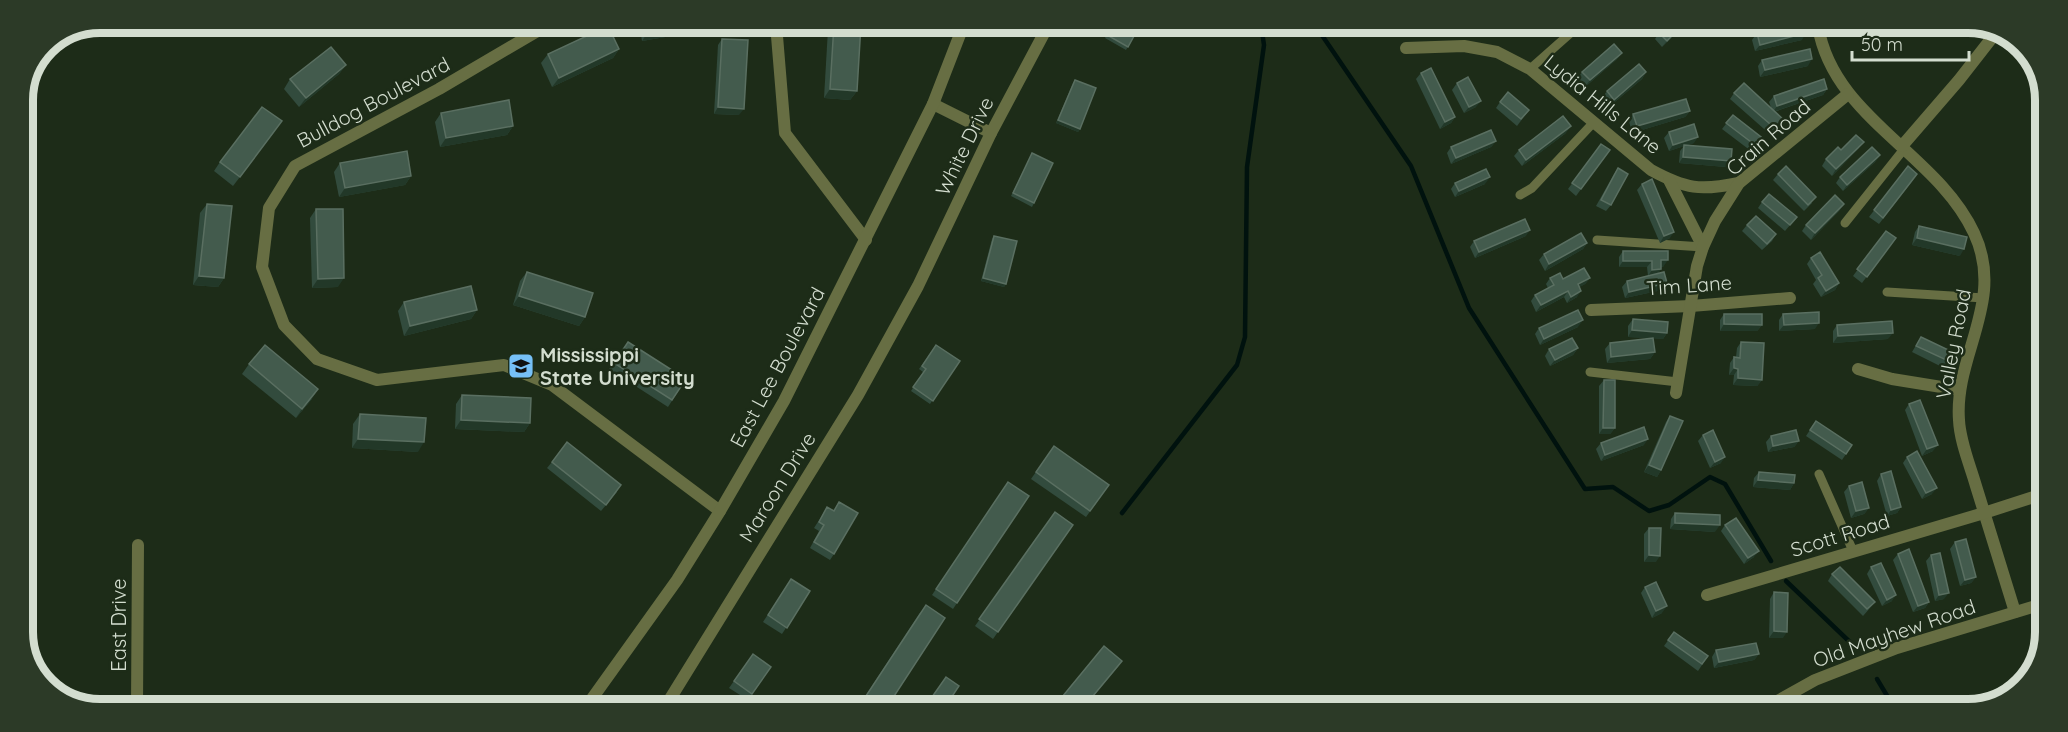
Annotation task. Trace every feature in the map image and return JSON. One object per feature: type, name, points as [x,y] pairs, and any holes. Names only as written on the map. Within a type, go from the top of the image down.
[{"type":"street","name":"Bulldog Boulevard","points":[[534,33],[439,89],[295,166],[269,208],[262,267],[284,325],[317,359],[377,380],[504,365],[552,385],[720,511]]},
{"type":"street","points":[[777,33],[785,133],[866,240]]},
{"type":"street","name":"East Lee Boulevard","points":[[592,699],[677,580],[784,401],[933,104],[960,33]]},
{"type":"street","name":"White Drive","points":[[918,286],[991,133],[1044,33]]},
{"type":"street","name":"Valley Road","points":[[1819,33],[1835,75],[1848,94],[1941,183],[1966,217],[1975,235],[1984,273],[1984,298],[1960,390],[1959,420],[1962,441],[2016,612]]},
{"type":"street","points":[[1903,148],[1992,38]]},
{"type":"street","name":"Lydia Hills Lane","points":[[1406,48],[1441,46],[1497,52],[1530,69],[1651,170],[1669,180],[1685,187],[1702,188],[1739,183]]},
{"type":"street","name":"Crain Road","points":[[1677,387],[1697,266],[1715,220],[1739,183],[1848,94]]},
{"type":"street","points":[[933,104],[991,133]]},
{"type":"street","points":[[1669,180],[1703,247]]},
{"type":"street","name":"Maroon Drive","points":[[670,699],[858,394],[918,286]]},
{"type":"street","name":"Tim Lane","points":[[1591,310],[1691,306],[1790,298]]},
{"type":"street","points":[[1858,369],[1892,379],[1960,390]]},
{"type":"street","name":"Scott Road","points":[[1707,595],[2035,497]]},
{"type":"street","name":"East Drive","points":[[137,699],[138,545]]},
{"type":"street","name":"Old Mayhew Road","points":[[1781,699],[1815,680],[1897,648],[2035,606]]},
{"type":"lane","points":[[1530,69],[1571,33]]},
{"type":"lane","points":[[1520,195],[1532,188],[1594,122]]},
{"type":"lane","points":[[1845,223],[1903,148]]},
{"type":"lane","points":[[1597,240],[1703,247]]},
{"type":"lane","points":[[1887,292],[1984,298]]},
{"type":"lane","points":[[1590,372],[1677,387]]},
{"type":"lane","points":[[1819,474],[1853,551]]},
{"type":"building","points":[[593,33],[611,33],[619,49],[559,78],[548,54]]},
{"type":"building","points":[[833,33],[860,33],[857,91],[830,89]]},
{"type":"building","points":[[1108,33],[1136,33],[1128,47],[1107,35]]},
{"type":"building","points":[[1659,33],[1674,33],[1667,41]]},
{"type":"building","points":[[1757,33],[1806,33],[1760,45]]},
{"type":"building","points":[[722,39],[748,40],[744,109],[718,107]]},
{"type":"building","points":[[1614,44],[1622,53],[1590,80],[1582,72]]},
{"type":"building","points":[[331,47],[346,65],[306,98],[290,79]]},
{"type":"building","points":[[1810,49],[1812,59],[1765,70],[1762,60]]},
{"type":"building","points":[[1639,64],[1646,72],[1614,100],[1607,91]]},
{"type":"building","points":[[1431,68],[1455,117],[1445,122],[1421,73]]},
{"type":"building","points":[[1468,77],[1481,101],[1469,107],[1457,83]]},
{"type":"building","points":[[1824,79],[1827,89],[1777,106],[1774,96]]},
{"type":"building","points":[[1075,80],[1096,88],[1080,129],[1058,120]]},
{"type":"building","points":[[1744,83],[1785,121],[1777,130],[1734,93]]},
{"type":"building","points":[[1508,92],[1529,110],[1521,119],[1500,102]]},
{"type":"building","points":[[1686,99],[1690,111],[1637,126],[1633,114]]},
{"type":"building","points":[[509,100],[513,126],[446,138],[441,113]]},
{"type":"building","points":[[262,107],[282,121],[240,177],[220,162]]},
{"type":"building","points":[[1733,115],[1761,137],[1755,145],[1726,123]]},
{"type":"building","points":[[1563,116],[1571,126],[1526,160],[1519,150]]},
{"type":"building","points":[[1694,124],[1698,137],[1673,145],[1669,132]]},
{"type":"building","points":[[1491,130],[1496,141],[1456,158],[1451,147]]},
{"type":"building","points":[[1856,135],[1864,142],[1836,169],[1826,159],[1838,147],[1841,150]]},
{"type":"building","points":[[1601,144],[1610,150],[1581,189],[1572,183]]},
{"type":"building","points":[[1684,145],[1732,149],[1731,161],[1683,157]]},
{"type":"building","points":[[1872,147],[1880,155],[1847,185],[1840,177]]},
{"type":"building","points":[[407,151],[411,176],[345,188],[340,163]]},
{"type":"building","points":[[1032,153],[1053,163],[1034,203],[1013,193]]},
{"type":"building","points":[[1786,166],[1816,197],[1808,205],[1778,174]]},
{"type":"building","points":[[1908,166],[1917,174],[1883,218],[1874,210]]},
{"type":"building","points":[[1618,168],[1628,174],[1611,205],[1601,200]]},
{"type":"building","points":[[1486,169],[1490,177],[1459,191],[1455,183]]},
{"type":"building","points":[[1652,179],[1674,232],[1664,236],[1642,184]]},
{"type":"building","points":[[1769,194],[1797,217],[1790,225],[1762,202]]},
{"type":"building","points":[[1835,195],[1844,204],[1815,233],[1806,225]]},
{"type":"building","points":[[207,204],[232,206],[224,278],[199,276]]},
{"type":"building","points":[[316,209],[343,209],[344,278],[318,279]]},
{"type":"building","points":[[1756,216],[1776,234],[1767,244],[1747,225]]},
{"type":"building","points":[[1525,219],[1530,230],[1479,252],[1474,241]]},
{"type":"building","points":[[1919,226],[1967,237],[1964,249],[1917,238]]},
{"type":"building","points":[[1886,231],[1896,238],[1867,277],[1857,269]]},
{"type":"building","points":[[1581,233],[1587,243],[1549,264],[1544,254]]},
{"type":"building","points":[[994,236],[1017,241],[1006,284],[983,278]]},
{"type":"building","points":[[1623,251],[1668,251],[1668,260],[1661,260],[1661,269],[1652,270],[1652,261],[1623,261]]},
{"type":"building","points":[[1820,252],[1839,283],[1826,291],[1818,278],[1822,275],[1811,258]]},
{"type":"building","points":[[1584,268],[1590,278],[1578,284],[1581,291],[1571,297],[1568,291],[1541,305],[1535,295],[1554,285],[1550,278],[1560,273],[1563,279]]},
{"type":"building","points":[[527,272],[593,293],[585,317],[519,296]]},
{"type":"building","points":[[1664,272],[1667,283],[1629,292],[1627,281]]},
{"type":"building","points":[[471,286],[477,310],[410,326],[404,302]]},
{"type":"building","points":[[1578,310],[1583,320],[1544,339],[1539,328]]},
{"type":"building","points":[[1819,312],[1819,323],[1784,325],[1783,314]]},
{"type":"building","points":[[1724,314],[1762,314],[1762,325],[1724,324]]},
{"type":"building","points":[[1633,319],[1668,322],[1667,333],[1632,330]]},
{"type":"building","points":[[1892,321],[1893,333],[1838,336],[1837,325]]},
{"type":"building","points":[[1921,337],[1959,355],[1955,364],[1916,346]]},
{"type":"building","points":[[1572,338],[1578,348],[1555,360],[1549,349]]},
{"type":"building","points":[[1653,338],[1655,352],[1611,357],[1610,343]]},
{"type":"building","points":[[628,342],[686,379],[672,400],[614,363]]},
{"type":"building","points":[[1741,342],[1764,343],[1762,380],[1738,378],[1738,369],[1734,368],[1734,357],[1740,358]]},
{"type":"building","points":[[265,345],[318,389],[302,409],[249,364]]},
{"type":"building","points":[[936,345],[960,361],[933,401],[913,387],[926,369],[922,366]]},
{"type":"building","points":[[1604,380],[1615,380],[1615,428],[1603,428]]},
{"type":"building","points":[[462,395],[531,398],[530,423],[461,420]]},
{"type":"building","points":[[1920,400],[1938,445],[1927,449],[1909,404]]},
{"type":"building","points":[[360,414],[426,418],[424,442],[358,439]]},
{"type":"building","points":[[1670,416],[1683,421],[1661,470],[1649,465]]},
{"type":"building","points":[[1816,421],[1852,445],[1846,454],[1810,430]]},
{"type":"building","points":[[1644,427],[1648,439],[1605,455],[1601,443]]},
{"type":"building","points":[[1713,430],[1725,457],[1715,462],[1703,435]]},
{"type":"building","points":[[1796,430],[1799,441],[1773,446],[1771,436]]},
{"type":"building","points":[[567,442],[621,485],[606,505],[552,462]]},
{"type":"building","points":[[1054,446],[1109,485],[1090,511],[1036,472]]},
{"type":"building","points":[[1917,451],[1937,488],[1926,493],[1907,457]]},
{"type":"building","points":[[1891,471],[1901,507],[1891,510],[1881,474]]},
{"type":"building","points":[[1759,472],[1795,475],[1794,483],[1758,480]]},
{"type":"building","points":[[1008,482],[1029,496],[957,603],[936,589]]},
{"type":"building","points":[[1862,482],[1869,508],[1856,511],[1849,486]]},
{"type":"building","points":[[839,502],[858,513],[834,554],[814,542],[824,525],[819,522],[827,507],[834,511]]},
{"type":"building","points":[[1055,512],[1073,525],[998,632],[979,619]]},
{"type":"building","points":[[1675,513],[1720,515],[1720,525],[1675,523]]},
{"type":"building","points":[[1736,518],[1759,551],[1748,558],[1725,525]]},
{"type":"building","points":[[1649,528],[1661,528],[1660,556],[1649,555]]},
{"type":"building","points":[[1966,539],[1976,577],[1965,580],[1955,542]]},
{"type":"building","points":[[1909,549],[1929,602],[1918,606],[1898,554]]},
{"type":"building","points":[[1940,553],[1949,593],[1939,595],[1931,555]]},
{"type":"building","points":[[1881,563],[1896,595],[1887,600],[1871,567]]},
{"type":"building","points":[[1840,567],[1875,602],[1867,609],[1832,574]]},
{"type":"building","points":[[791,579],[810,591],[787,628],[768,615]]},
{"type":"building","points":[[1656,582],[1667,606],[1656,611],[1645,587]]},
{"type":"building","points":[[1774,592],[1788,593],[1787,632],[1774,631]]},
{"type":"building","points":[[926,605],[945,618],[892,699],[864,699]]},
{"type":"building","points":[[1674,632],[1708,656],[1702,664],[1668,640]]},
{"type":"building","points":[[1756,643],[1759,654],[1719,662],[1716,650]]},
{"type":"building","points":[[1104,646],[1122,661],[1090,699],[1060,699]]},
{"type":"building","points":[[753,654],[771,667],[752,694],[734,681]]},
{"type":"building","points":[[946,677],[959,686],[950,699],[931,699]]},
{"type":"waterway","points":[[1122,513],[1237,365],[1245,337],[1247,167],[1264,45],[1262,33]]},
{"type":"waterway","points":[[1320,33],[1411,166],[1469,308],[1585,489],[1613,487],[1649,511],[1669,505],[1710,477],[1725,484],[1771,561]]},
{"type":"waterway","points":[[1786,581],[1854,646]]},
{"type":"waterway","points":[[1877,679],[1889,699]]},
{"type":"place","name":"Mississippi State University","points":[[521,366]]}]
